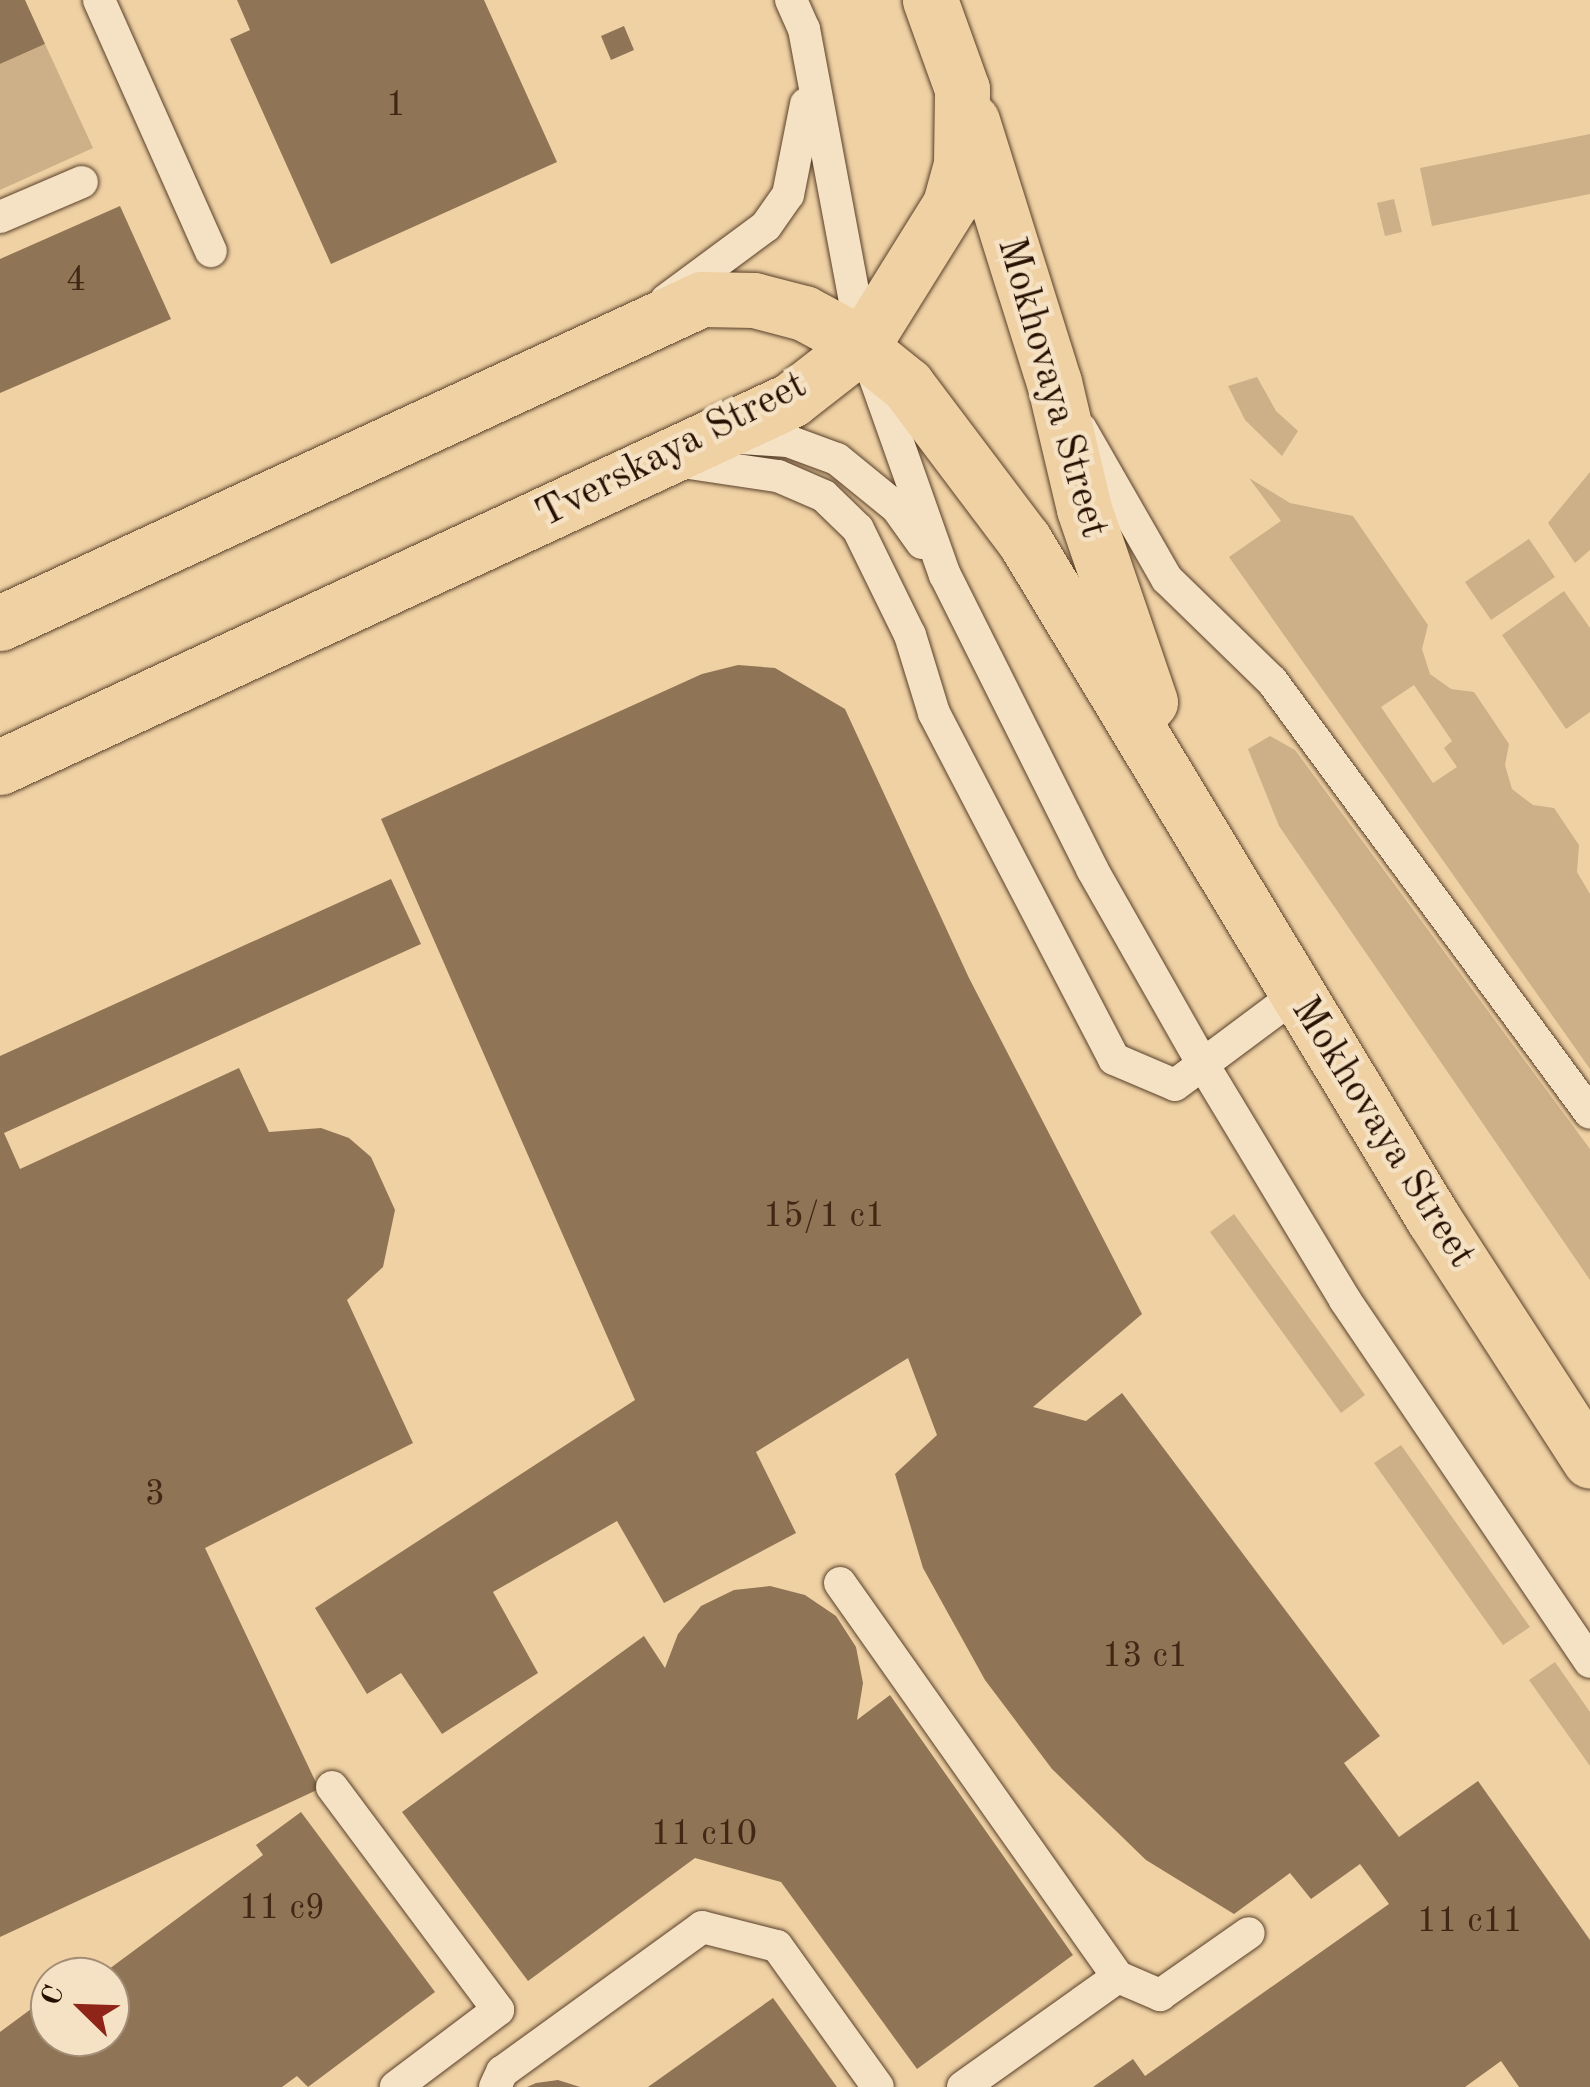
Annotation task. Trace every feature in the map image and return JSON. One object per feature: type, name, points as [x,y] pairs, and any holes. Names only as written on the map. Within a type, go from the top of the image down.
[{"type":"main road","name":"Mokhovaya Street","points":[[930,0],[1054,382],[1084,509],[1184,800]]},
{"type":"main road","points":[[863,344],[950,204],[961,164],[962,89]]},
{"type":"main road","name":"Tverskaya Street","points":[[0,623],[639,323],[702,299],[754,300],[804,313],[863,344],[791,400],[0,767]]},
{"type":"main road","name":"Mokhovaya Street","points":[[863,344],[908,384],[1024,540],[1184,800],[1297,994],[1590,1461]]},
{"type":"lane","points":[[99,0],[211,251]]},
{"type":"lane","points":[[639,323],[766,226],[788,194],[806,124],[798,15]]},
{"type":"lane","points":[[798,15],[863,344],[945,575],[1092,869],[1204,1066],[1346,1300],[1590,1662]]},
{"type":"lane","points":[[0,217],[82,182]]},
{"type":"lane","points":[[1054,382],[1167,579],[1272,681],[1590,1113]]},
{"type":"lane","points":[[715,436],[788,442],[837,459],[897,508],[945,575]]},
{"type":"lane","points":[[665,459],[778,476],[824,496],[858,529],[910,634],[934,713],[1114,1059],[1175,1085],[1297,994]]},
{"type":"lane","points":[[840,1583],[1118,1977],[1160,1995],[1249,1933]]},
{"type":"lane","points":[[332,1787],[498,2010],[396,2087]]},
{"type":"lane","points":[[495,2087],[502,2072],[702,1926],[777,1946],[878,2087]]},
{"type":"lane","points":[[963,2087],[1118,1977]]},
{"type":"shaded area","points":[[45,44],[93,148],[0,190],[0,64]]},
{"type":"shaded area","points":[[1590,134],[1590,194],[1432,226],[1420,168]]},
{"type":"shaded area","points":[[1394,199],[1402,232],[1385,236],[1377,203]]},
{"type":"shaded area","points":[[1257,377],[1276,411],[1298,431],[1282,456],[1245,420],[1228,386]]},
{"type":"shaded area","points":[[1590,472],[1590,550],[1575,563],[1548,523]]},
{"type":"shaded area","points":[[1249,478],[1290,503],[1353,516],[1428,625],[1422,649],[1430,674],[1451,689],[1474,692],[1509,744],[1505,765],[1512,789],[1533,805],[1554,808],[1579,845],[1577,872],[1590,894],[1590,1069],[1229,557],[1281,521]],"holes":[[[1414,685],[1452,741],[1444,748],[1457,767],[1433,783],[1381,707]]]},
{"type":"shaded area","points":[[1529,539],[1555,577],[1491,620],[1465,582]]},
{"type":"shaded area","points":[[1564,591],[1590,628],[1590,712],[1566,729],[1502,635]]},
{"type":"shaded area","points":[[1270,736],[1295,750],[1590,1149],[1590,1280],[1279,826],[1248,749]]},
{"type":"shaded area","points":[[1234,1214],[1365,1395],[1341,1413],[1210,1232]]},
{"type":"shaded area","points":[[1401,1445],[1530,1627],[1503,1645],[1374,1463]]},
{"type":"shaded area","points":[[1555,1662],[1590,1712],[1590,1766],[1529,1680]]},
{"type":"building","points":[[0,0],[25,0],[45,44],[0,64]]},
{"type":"building","points":[[237,0],[484,0],[557,162],[331,264],[230,39],[250,30]]},
{"type":"building","points":[[624,26],[634,50],[611,60],[601,36]]},
{"type":"building","points":[[120,206],[171,319],[0,393],[0,259]]},
{"type":"building","points":[[738,665],[775,668],[845,709],[969,978],[1142,1314],[1033,1407],[1086,1421],[1122,1393],[1380,1736],[1344,1763],[1399,1837],[1478,1781],[1590,1940],[1590,2087],[1519,2087],[1501,2061],[1465,2087],[1093,2087],[1133,2059],[1145,2076],[1389,1904],[1360,1864],[1311,1899],[1290,1873],[1234,1914],[1146,1860],[1052,1769],[985,1680],[923,1568],[895,1474],[937,1435],[908,1358],[756,1452],[796,1533],[664,1603],[617,1521],[493,1592],[538,1673],[442,1734],[401,1673],[367,1694],[315,1608],[635,1400],[381,819],[702,674]]},
{"type":"building","points":[[391,879],[421,944],[4,1133],[20,1169],[239,1068],[269,1132],[321,1128],[349,1138],[371,1157],[395,1210],[383,1267],[347,1300],[413,1443],[205,1548],[319,1789],[0,1937],[0,1056]]},
{"type":"building","points":[[770,1586],[805,1595],[836,1616],[856,1647],[863,1683],[857,1720],[890,1695],[1073,1955],[917,2069],[781,1882],[695,1858],[528,1981],[402,1812],[644,1636],[665,1668],[678,1634],[701,1606],[734,1590]]},
{"type":"building","points":[[301,1812],[435,1992],[308,2087],[297,2076],[282,2087],[0,2087],[0,2032],[30,2010],[30,2057],[130,2057],[130,1957],[125,1957],[263,1855],[256,1845]]},
{"type":"building","points":[[773,1998],[837,2087],[648,2087]]},
{"type":"building","points":[[558,2080],[580,2087],[527,2087],[536,2083]]}]
